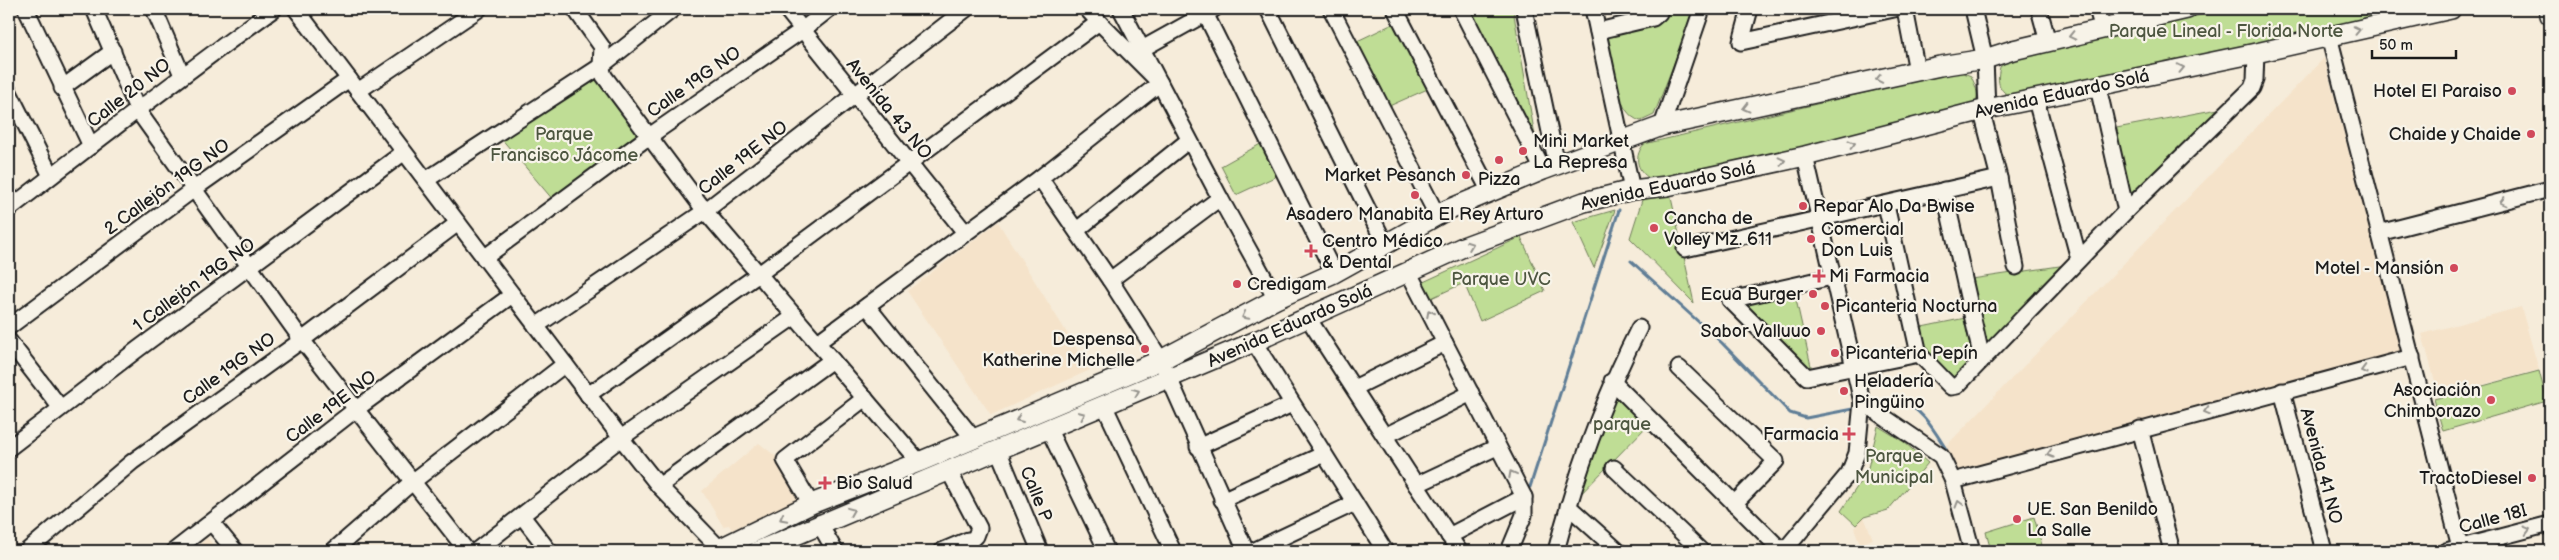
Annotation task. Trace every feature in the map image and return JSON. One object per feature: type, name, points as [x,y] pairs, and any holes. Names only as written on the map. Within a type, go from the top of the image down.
[{"type":"main road","name":"Avenida Eduardo Solá","points":[[719,550],[811,504],[919,462],[1161,360],[1276,299],[1334,273],[1437,215],[1550,168],[1662,126],[1985,58],[2103,29],[2156,12],[2187,9]]},
{"type":"main road","name":"Avenida Eduardo Solá","points":[[758,551],[1254,342],[1463,247],[1584,202],[1632,190],[1667,186],[1805,156],[1987,109],[2256,53],[2451,9]]},
{"type":"main road","points":[[2549,9],[2550,15]]},
{"type":"street","points":[[26,9],[91,146]]},
{"type":"street","points":[[94,9],[138,111],[302,340],[467,551]]},
{"type":"street","points":[[154,9],[182,75]]},
{"type":"street","name":"Calle 20 NO","points":[[9,208],[138,111],[182,75],[274,9]]},
{"type":"street","points":[[296,9],[620,438],[659,486],[719,550]]},
{"type":"street","name":"2 Callejón 19G NO","points":[[9,327],[194,189],[354,85],[479,9]]},
{"type":"street","points":[[574,9],[602,46],[601,66],[604,76],[648,137],[705,211],[919,462]]},
{"type":"street","points":[[426,180],[601,66],[673,9]]},
{"type":"street","name":"Avenida 43 NO","points":[[786,9],[801,31],[964,231]]},
{"type":"street","name":"Calle 19G NO","points":[[484,258],[648,137],[801,31],[829,9]]},
{"type":"street","name":"Calle 19E NO","points":[[536,326],[705,211],[966,9]]},
{"type":"street","points":[[1087,9],[1160,83]]},
{"type":"street","points":[[1121,9],[1189,140],[1276,299]]},
{"type":"street","points":[[1268,9],[1385,244]]},
{"type":"street","points":[[1331,9],[1437,215]]},
{"type":"street","points":[[1395,9],[1490,192]]},
{"type":"street","points":[[1460,9],[1550,168]]},
{"type":"street","points":[[1524,9],[1550,168]]},
{"type":"street","points":[[1593,9],[1632,190]]},
{"type":"street","points":[[1598,31],[1653,18],[1659,13],[1660,9]]},
{"type":"street","points":[[1662,126],[1702,9]]},
{"type":"street","points":[[1750,9],[1740,39],[1741,42],[1894,9]]},
{"type":"street","points":[[1905,9],[1917,71]]},
{"type":"street","points":[[1973,9],[1985,58],[1987,109],[1984,120],[1999,178],[2016,267]]},
{"type":"street","points":[[2038,9],[2048,42]]},
{"type":"street","points":[[2097,9],[2103,29]]},
{"type":"street","points":[[1142,49],[1207,10],[1334,273]]},
{"type":"street","points":[[588,395],[759,274],[1099,22]]},
{"type":"street","points":[[2329,36],[2412,357],[2456,550]]},
{"type":"street","points":[[62,88],[113,51]]},
{"type":"street","points":[[1886,205],[1919,354],[1954,387],[2126,211],[2252,88],[2255,80],[2256,53]]},
{"type":"street","points":[[818,342],[964,231],[1040,178],[1160,83]]},
{"type":"street","points":[[2098,87],[2126,211]]},
{"type":"street","points":[[9,92],[51,176]]},
{"type":"street","points":[[2036,100],[2079,260]]},
{"type":"street","points":[[1077,230],[1189,140]]},
{"type":"street","name":"1 Callejón 19G NO","points":[[9,448],[60,407],[403,153]]},
{"type":"street","points":[[1612,381],[1783,551],[1849,473],[1857,453],[1862,402],[1805,156]]},
{"type":"street","points":[[1040,178],[1077,230],[1161,360],[1198,447],[1246,551]]},
{"type":"street","points":[[1685,249],[1999,178]]},
{"type":"street","points":[[2379,233],[2550,189]]},
{"type":"street","points":[[1944,190],[1982,359]]},
{"type":"street","points":[[1110,280],[1220,198]]},
{"type":"street","name":"Calle 19G NO","points":[[27,551],[132,462],[302,340],[458,223]]},
{"type":"street","points":[[1409,273],[1524,496],[1524,515],[1509,551]]},
{"type":"street","points":[[1832,277],[1730,300],[1807,376],[1919,354]]},
{"type":"street","name":"Calle 19E NO","points":[[174,551],[355,410],[512,295]]},
{"type":"street","points":[[867,306],[973,438]]},
{"type":"street","points":[[476,551],[620,438],[795,316]]},
{"type":"street","points":[[1308,318],[1459,551]]},
{"type":"street","points":[[1556,551],[1568,506],[1612,381],[1639,328]]},
{"type":"street","points":[[9,340],[60,407]]},
{"type":"street","points":[[1254,342],[1385,551]]},
{"type":"street","points":[[1354,388],[1445,342]]},
{"type":"street","points":[[1953,481],[2412,357]]},
{"type":"street","points":[[659,486],[832,360]]},
{"type":"street","points":[[333,551],[412,483],[565,364]]},
{"type":"street","points":[[1679,368],[1776,460],[1734,504]]},
{"type":"street","name":"Avenida 41 NO","points":[[2282,391],[2324,551]]},
{"type":"street","points":[[1385,436],[1471,393]]},
{"type":"street","points":[[811,504],[786,460],[865,398]]},
{"type":"street","points":[[1862,402],[1941,456],[1953,481],[1972,551]]},
{"type":"street","points":[[1198,447],[1292,404]]},
{"type":"street","points":[[1104,405],[1173,551]]},
{"type":"street","points":[[2140,429],[2172,551]]},
{"type":"street","points":[[1049,430],[1107,551]]},
{"type":"street","points":[[1416,485],[1497,446]]},
{"type":"street","name":"Calle P","points":[[998,450],[1040,551]]},
{"type":"street","points":[[1222,500],[1324,454]]},
{"type":"street","points":[[1614,468],[1701,551]]},
{"type":"street","points":[[949,472],[978,522],[979,528],[976,536],[961,551]]},
{"type":"street","points":[[1449,536],[1524,496]]},
{"type":"street","points":[[1252,551],[1355,503]]},
{"type":"street","points":[[1568,506],[1618,551]]},
{"type":"street","points":[[522,516],[549,551]]},
{"type":"street","points":[[212,523],[235,551]]},
{"type":"street","points":[[819,524],[835,551]]},
{"type":"street","name":"Calle 18I","points":[[2456,550],[2550,524]]},
{"type":"street","points":[[942,551],[976,536]]},
{"type":"shaded area","points":[[2324,58],[2402,355],[1954,472],[1946,446]]},
{"type":"shaded area","points":[[998,222],[1090,370],[991,415],[907,291]]},
{"type":"shaded area","points":[[2521,307],[2539,370],[2439,396],[2422,334]]},
{"type":"shaded area","points":[[759,443],[779,459],[803,498],[732,530],[729,525],[723,526],[702,491]]},
{"type":"shaded area","points":[[1864,517],[1873,539],[1860,544],[1854,528]]},
{"type":"shaded area","points":[[207,538],[218,551],[192,551]]},
{"type":"green space","points":[[1483,9],[1513,9],[1537,148],[1470,15]]},
{"type":"green space","points":[[1665,9],[1674,9],[1693,14],[1654,115],[1641,121],[1632,117],[1620,97],[1607,34]]},
{"type":"green space","name":"Parque Lineal - Florida Norte","points":[[2227,9],[2416,9],[2019,100],[2004,92],[1999,85],[2000,67],[2010,59]]},
{"type":"green space","points":[[1397,22],[1432,87],[1387,107],[1353,43]]},
{"type":"green space","points":[[1959,71],[1971,76],[1976,89],[1976,101],[1971,109],[1657,182],[1646,175],[1639,166],[1638,156],[1644,144]]},
{"type":"green space","name":"Parque Francisco Jácome","points":[[597,73],[642,136],[554,201],[500,137]]},
{"type":"green space","points":[[2229,107],[2127,208],[2111,129]]},
{"type":"green space","points":[[1264,142],[1279,175],[1236,195],[1221,166]]},
{"type":"green space","points":[[1670,193],[1694,303],[1630,238],[1642,200]]},
{"type":"green space","points":[[1615,210],[1594,268],[1573,222]]},
{"type":"green space","name":"Parque UVC","points":[[1521,237],[1545,291],[1480,321],[1464,283],[1427,300],[1419,284]]},
{"type":"green space","points":[[2073,264],[1953,385],[1923,352],[1917,328],[1975,316],[1965,280]]},
{"type":"green space","points":[[1793,286],[1813,375],[1733,299]]},
{"type":"green space","name":"Asociación Chimborazo","points":[[2539,371],[2547,401],[2443,431],[2434,399]]},
{"type":"green space","name":"parque","points":[[1614,388],[1649,424],[1570,505]]},
{"type":"green space","name":"Parque Municipal","points":[[1878,426],[1904,442],[1928,463],[1888,510],[1864,517],[1856,525],[1841,511],[1867,472]]},
{"type":"green space","points":[[2034,517],[2043,549],[2034,551],[1991,551],[1986,532]]},
{"type":"waterway","points":[[1530,487],[1619,210]]},
{"type":"waterway","points":[[1631,261],[1722,343],[1790,413],[1806,418],[1858,408]]},
{"type":"waterway","points":[[1874,404],[1894,400],[1908,404],[1927,421],[1946,449]]},
{"type":"place","name":"Hotel El Paraiso","points":[[2512,91]]},
{"type":"place","name":"Chaide y Chaide","points":[[2531,134]]},
{"type":"place","name":"Mini Market La Represa","points":[[1523,151]]},
{"type":"place","name":"Pizza","points":[[1499,160]]},
{"type":"place","name":"Market Pesanch","points":[[1466,175]]},
{"type":"place","name":"Asadero Manabita El Rey Arturo","points":[[1415,195]]},
{"type":"place","name":"Repar Alo Da Bwise","points":[[1803,206]]},
{"type":"place","name":"Cancha de Volley Mz. 611","points":[[1654,228]]},
{"type":"place","name":"Comercial Don Luis","points":[[1811,239]]},
{"type":"place","name":"Centro Médico & Dental","points":[[1311,251]]},
{"type":"place","name":"Motel - Mansión","points":[[2454,268]]},
{"type":"place","name":"Mi Farmacia","points":[[1819,276]]},
{"type":"place","name":"Credigam","points":[[1237,284]]},
{"type":"place","name":"Ecua Burger","points":[[1813,294]]},
{"type":"place","name":"Picanteria Nocturna","points":[[1825,306]]},
{"type":"place","name":"Sabor Valluuo","points":[[1821,331]]},
{"type":"place","name":"Despensa Katherine Michelle","points":[[1145,349]]},
{"type":"place","name":"Picanteria Pepín","points":[[1835,353]]},
{"type":"place","name":"Heladería Pingüino","points":[[1844,391]]},
{"type":"place","name":"Asociación Chimborazo","points":[[2491,400]]},
{"type":"place","name":"Farmacia","points":[[1849,434]]},
{"type":"place","name":"TractoDiesel","points":[[2532,478]]},
{"type":"place","name":"Bio Salud","points":[[825,483]]},
{"type":"place","name":"UE. San Benildo La Salle","points":[[2017,519]]}]
